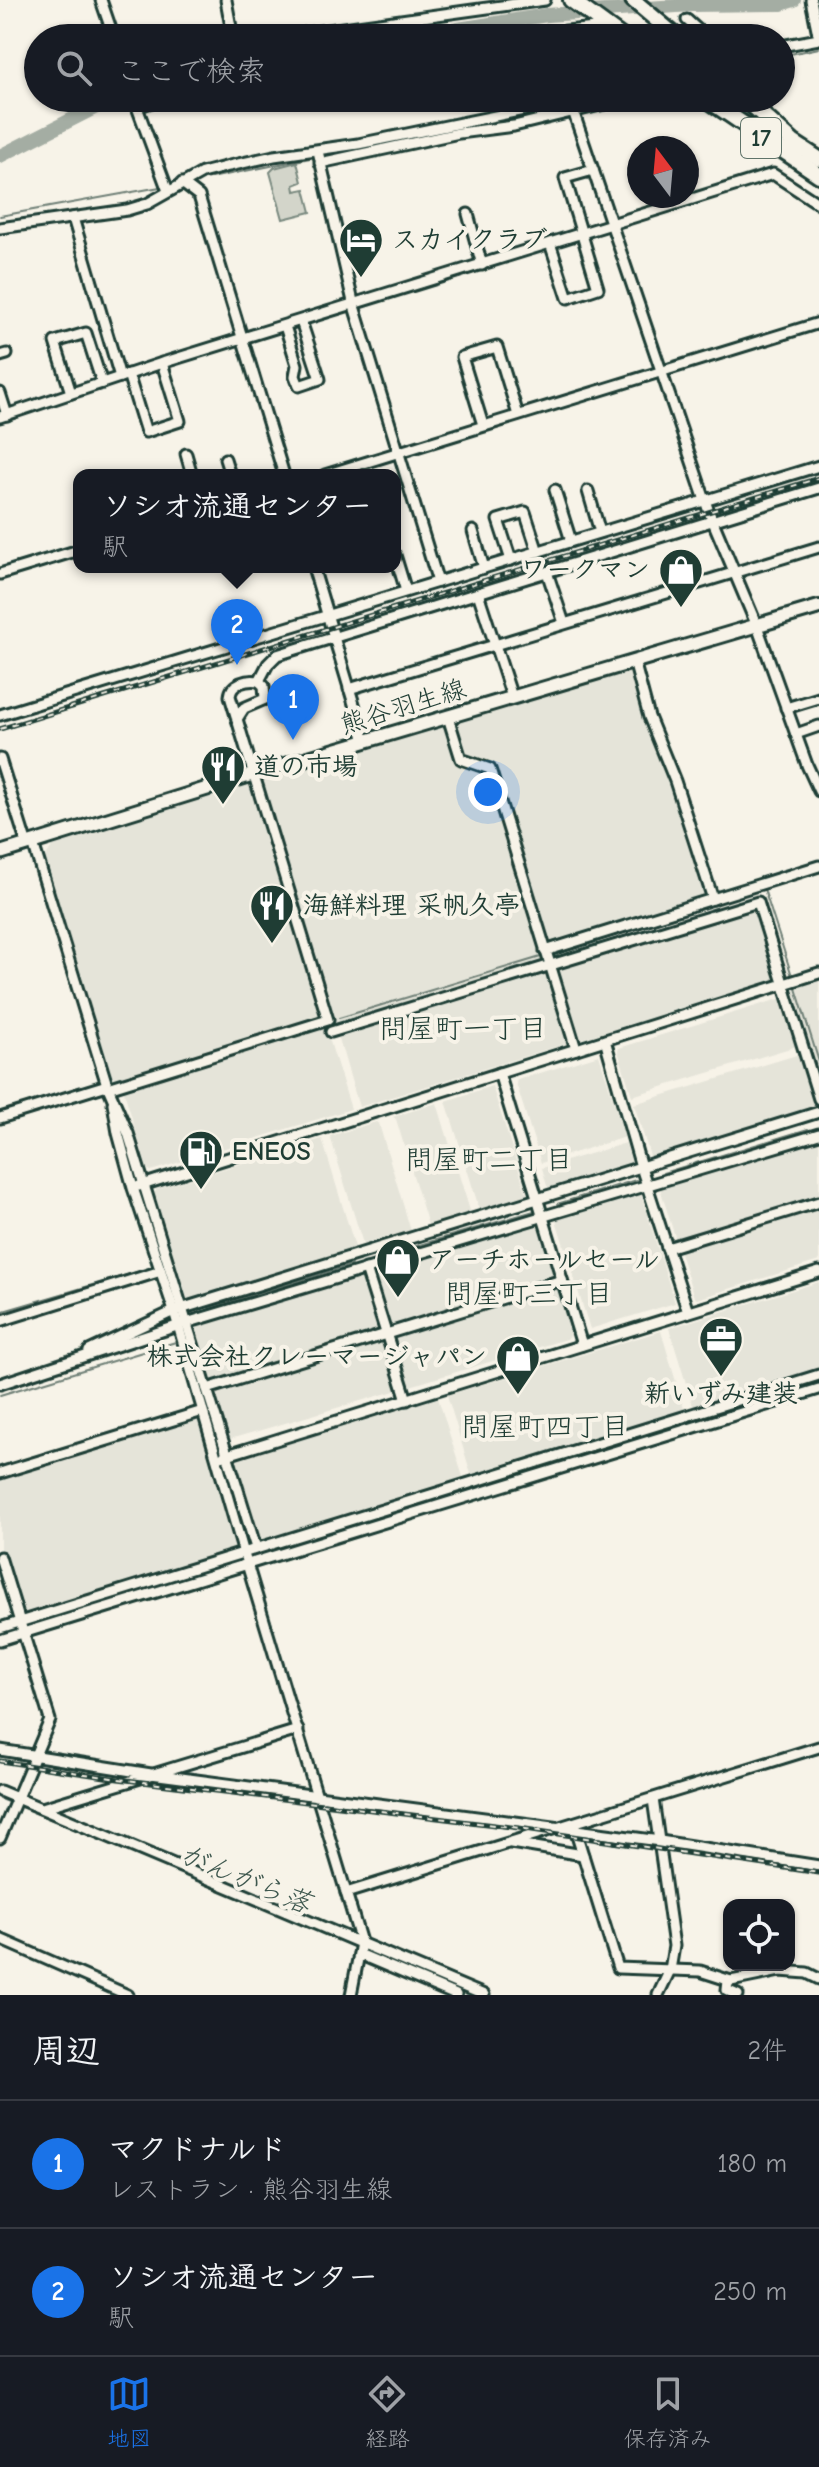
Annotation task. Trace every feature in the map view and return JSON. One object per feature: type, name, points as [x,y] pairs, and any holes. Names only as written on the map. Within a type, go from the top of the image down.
[{"type":"highway","points":[[571,0],[598,24]]},
{"type":"highway","points":[[633,0],[662,24]]},
{"type":"highway","name":"17","points":[[726,112],[819,175]]},
{"type":"highway","name":"17","points":[[760,112],[793,142],[819,159]]},
{"type":"main road","name":"熊谷羽生線","points":[[0,853],[254,774],[819,607]]},
{"type":"street","points":[[101,0],[109,24]]},
{"type":"street","points":[[226,0],[230,24]]},
{"type":"street","points":[[369,24],[538,0]]},
{"type":"street","points":[[795,43],[819,39],[812,5]]},
{"type":"street","points":[[687,20],[691,24]]},
{"type":"street","points":[[140,112],[168,191]]},
{"type":"street","points":[[0,228],[127,210],[147,204],[202,173],[229,166],[274,156],[318,156],[516,112]]},
{"type":"street","points":[[574,112],[705,500],[757,626],[819,791]]},
{"type":"street","points":[[318,156],[354,306],[438,582]]},
{"type":"street","points":[[550,243],[568,298],[598,288],[565,178],[593,170]]},
{"type":"street","points":[[0,393],[3,416],[162,363],[773,174],[819,204]]},
{"type":"street","points":[[182,183],[199,196],[282,469]]},
{"type":"street","points":[[468,214],[482,265]]},
{"type":"street","points":[[73,218],[124,376],[146,432],[180,421],[162,363]]},
{"type":"street","points":[[285,326],[297,365],[295,376],[299,386],[320,379],[301,321]]},
{"type":"street","points":[[344,469],[819,323]]},
{"type":"street","points":[[71,393],[55,342],[86,333],[102,383]]},
{"type":"street","points":[[483,425],[462,357],[497,347],[518,415]]},
{"type":"street","points":[[186,454],[190,469]]},
{"type":"street","points":[[225,459],[228,469]]},
{"type":"street","points":[[0,715],[819,466]]},
{"type":"street","points":[[259,681],[277,655],[819,488]]},
{"type":"street","points":[[555,490],[571,541]]},
{"type":"street","points":[[588,491],[600,532]]},
{"type":"street","points":[[511,560],[498,520],[525,512],[538,552]]},
{"type":"street","points":[[473,531],[484,568]]},
{"type":"street","points":[[349,689],[819,547]]},
{"type":"street","points":[[0,574],[73,552]]},
{"type":"street","points":[[547,572],[564,623]]},
{"type":"street","points":[[315,573],[365,741]]},
{"type":"street","points":[[400,573],[406,591]]},
{"type":"street","points":[[478,593],[512,697]]},
{"type":"street","points":[[634,661],[649,717],[675,781],[713,899]]},
{"type":"street","points":[[0,1118],[328,1020],[230,696],[230,689],[235,685],[259,681],[264,686],[265,699],[244,708],[237,719]]},
{"type":"street","points":[[786,708],[819,698]]},
{"type":"street","points":[[448,717],[461,759],[490,769],[576,1049]]},
{"type":"street","points":[[796,734],[819,726]]},
{"type":"street","points":[[0,759],[107,1086],[128,1133],[138,1186],[161,1271],[178,1310]]},
{"type":"street","points":[[545,951],[819,866]]},
{"type":"street","points":[[331,1032],[758,902],[819,1099]]},
{"type":"street","points":[[138,1186],[819,973]]},
{"type":"street","points":[[605,1040],[641,1167],[688,1312]]},
{"type":"street","points":[[499,1073],[582,1345]]},
{"type":"street","points":[[65,1363],[146,1322],[178,1310],[819,1112]]},
{"type":"street","points":[[0,1384],[182,1325],[819,1134]]},
{"type":"street","points":[[138,1186],[178,1310],[203,1411],[256,1548]]},
{"type":"street","points":[[667,1248],[819,1202]]},
{"type":"street","points":[[366,1269],[407,1400]]},
{"type":"street","points":[[0,1321],[161,1271]]},
{"type":"street","points":[[222,1457],[819,1272]]},
{"type":"street","points":[[207,1389],[562,1280]]},
{"type":"street","points":[[182,1325],[207,1389],[247,1564],[361,1942],[351,1995]]},
{"type":"street","points":[[0,1628],[819,1375]]},
{"type":"street","points":[[0,1640],[819,1389]]},
{"type":"street","points":[[0,1473],[203,1411]]},
{"type":"street","points":[[0,1557],[50,1720],[0,1838]]},
{"type":"street","points":[[42,1808],[298,1730]]},
{"type":"street","points":[[574,1827],[819,1747]]},
{"type":"street","points":[[0,1750],[151,1774],[557,1828],[574,1827],[819,1866]]},
{"type":"street","points":[[0,1791],[484,1995]]},
{"type":"street","points":[[653,1799],[674,1946],[670,1970],[658,1995]]},
{"type":"street","points":[[574,1827],[618,1968],[700,1971],[728,1981],[780,1971],[807,1973],[819,1979]]},
{"type":"street","points":[[346,1893],[557,1828]]},
{"type":"street","points":[[509,1843],[583,1855]]},
{"type":"street","points":[[0,1939],[128,1995]]},
{"type":"street","points":[[359,1954],[456,1995]]},
{"type":"street","points":[[728,1981],[727,1990],[738,1995]]},
{"type":"shaded area","points":[[297,162],[302,182],[294,185],[295,191],[305,189],[311,212],[283,219],[270,172]]},
{"type":"shaded area","points":[[633,669],[646,721],[673,786],[710,896],[544,949],[547,963],[339,1027],[331,1023],[260,779]]},
{"type":"shaded area","points":[[251,783],[323,1019],[117,1081],[113,1079],[45,858],[52,846]]},
{"type":"shaded area","points":[[755,908],[776,977],[774,980],[359,1107],[339,1039],[341,1035]]},
{"type":"shaded area","points":[[819,979],[819,1075],[793,987]]},
{"type":"shaded area","points":[[783,1000],[797,1046],[632,1096],[619,1048]]},
{"type":"shaded area","points":[[323,1027],[351,1109],[151,1171],[147,1169],[123,1088]]},
{"type":"shaded area","points":[[800,1054],[815,1106],[813,1109],[653,1158],[650,1156],[634,1104]]},
{"type":"shaded area","points":[[599,1055],[625,1137],[541,1163],[517,1080]]},
{"type":"shaded area","points":[[492,1086],[527,1195],[480,1211],[446,1101]]},
{"type":"shaded area","points":[[437,1103],[471,1214],[431,1226],[428,1225],[393,1117]]},
{"type":"shaded area","points":[[376,1122],[411,1231],[364,1247],[330,1136]]},
{"type":"shaded area","points":[[819,1137],[819,1197],[676,1240],[660,1188],[662,1185]]},
{"type":"shaded area","points":[[322,1139],[356,1250],[190,1301],[154,1193],[157,1189]]},
{"type":"shaded area","points":[[626,1143],[631,1161],[629,1165],[551,1188],[547,1186],[542,1168]]},
{"type":"shaded area","points":[[641,1194],[675,1303],[590,1329],[556,1220]]},
{"type":"shaded area","points":[[819,1207],[819,1261],[697,1299],[694,1297],[679,1249]]},
{"type":"shaded area","points":[[534,1225],[539,1227],[554,1278],[388,1327],[372,1274]]},
{"type":"shaded area","points":[[364,1277],[380,1329],[378,1332],[213,1383],[198,1327]]},
{"type":"shaded area","points":[[819,1282],[819,1370],[697,1408],[693,1406],[669,1328]]},
{"type":"shaded area","points":[[556,1286],[571,1334],[569,1338],[407,1387],[392,1339],[395,1336]]},
{"type":"shaded area","points":[[661,1331],[683,1413],[474,1476],[471,1474],[447,1395]]},
{"type":"shaded area","points":[[381,1340],[398,1390],[230,1439],[215,1391]]},
{"type":"shaded area","points":[[438,1398],[463,1477],[461,1480],[261,1542],[236,1462],[238,1459]]},
{"type":"shaded area","points":[[199,1418],[240,1552],[21,1619],[0,1551],[0,1478]]},
{"type":"waterway","points":[[490,24],[547,15],[691,5],[781,4],[794,0]]},
{"type":"waterway","points":[[795,53],[819,48]]},
{"type":"waterway","points":[[0,156],[86,112]]},
{"type":"waterway","points":[[471,127],[542,112]]},
{"type":"waterway","points":[[322,156],[421,137]]},
{"type":"waterway","points":[[211,178],[315,157]]},
{"type":"waterway","points":[[0,216],[160,187]]},
{"type":"waterway","points":[[558,952],[764,889],[793,979]]},
{"type":"waterway","points":[[339,1018],[544,956]]},
{"type":"waterway","points":[[795,985],[819,1062]]},
{"type":"waterway","points":[[663,1173],[808,1129]]},
{"type":"waterway","points":[[557,1204],[636,1180]]},
{"type":"waterway","points":[[379,1257],[534,1211]]},
{"type":"waterway","points":[[209,1308],[351,1265]]},
{"type":"waterway","points":[[0,1312],[154,1267]]},
{"type":"waterway","points":[[0,1395],[179,1341]]},
{"type":"waterway","points":[[257,1553],[819,1384]]},
{"type":"waterway","points":[[26,1625],[128,1593]]},
{"type":"waterway","points":[[0,1633],[14,1629]]},
{"type":"waterway","name":"がんがら落","points":[[0,1799],[10,1803]]},
{"type":"waterway","name":"がんがら落","points":[[16,1805],[343,1940]]},
{"type":"railway","points":[[0,729],[819,478]]},
{"type":"railway","points":[[0,1761],[118,1779],[519,1828],[819,1873]]},
{"type":"place","name":"スカイクラブ","points":[[361,279]]},
{"type":"place","name":"ワークマン","points":[[681,609]]},
{"type":"place","name":"ソシオ流通センター","points":[[237,665]]},
{"type":"place","name":"マクドナルド","points":[[293,740]]},
{"type":"place","name":"道の市場","points":[[223,806]]},
{"type":"place","name":"海鮮料理 采帆久亭","points":[[272,945]]},
{"type":"place","name":"ENEOS","points":[[201,1191]]},
{"type":"place","name":"アーチホールセール","points":[[398,1299]]},
{"type":"place","name":"新いずみ建装","points":[[721,1378]]},
{"type":"place","name":"株式会社クレーマージャパン","points":[[518,1396]]},
{"type":"district","name":"問屋町一丁目","points":[[463,1029]]},
{"type":"district","name":"問屋町二丁目","points":[[489,1160]]},
{"type":"district","name":"問屋町三丁目","points":[[529,1294]]},
{"type":"district","name":"問屋町四丁目","points":[[545,1427]]}]
